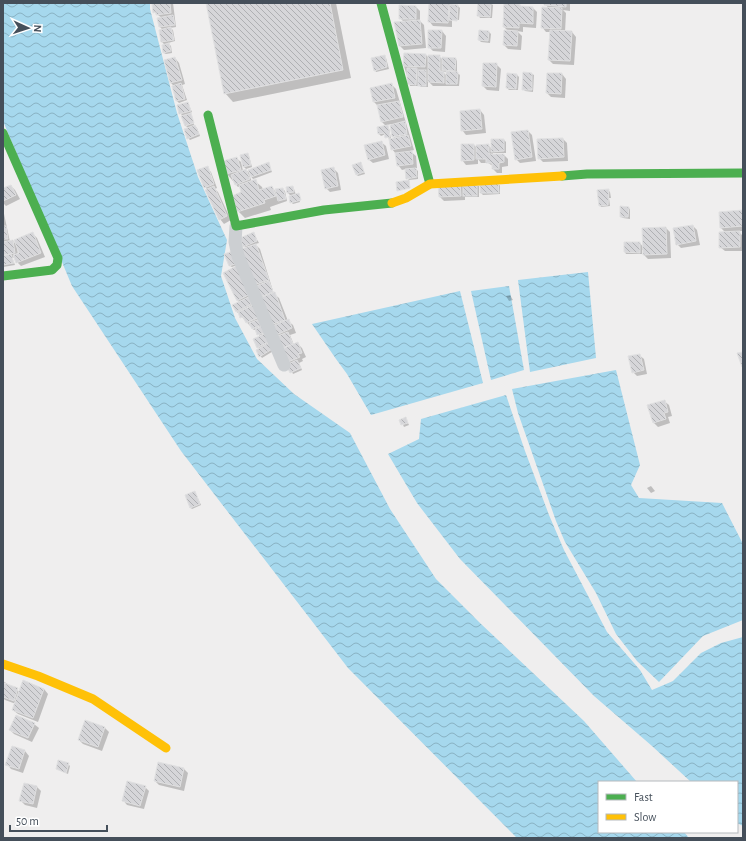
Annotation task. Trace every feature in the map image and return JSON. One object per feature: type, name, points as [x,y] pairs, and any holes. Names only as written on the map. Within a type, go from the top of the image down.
[{"type":"street","points":[[382,3],[430,184]]},
{"type":"street","points":[[208,115],[236,226],[235,242],[238,256],[284,365]]},
{"type":"street","points":[[3,133],[58,258],[56,265],[52,270],[3,276]]},
{"type":"street","points":[[236,226],[324,210],[392,203],[406,198],[430,184],[587,174],[743,173]]},
{"type":"street","points":[[3,664],[38,676],[93,699],[166,748]]},
{"type":"water","points":[[3,3],[150,3],[150,9],[177,113],[198,177],[227,240],[221,276],[235,318],[257,359],[294,394],[350,433],[390,509],[436,579],[480,623],[584,721],[636,781],[598,781],[598,833],[685,833],[689,838],[517,838],[348,668],[181,451],[72,286],[3,121]]},
{"type":"water","points":[[588,272],[596,358],[530,372],[518,280]]},
{"type":"water","points":[[509,286],[524,370],[491,380],[471,291]]},
{"type":"water","points":[[460,291],[483,383],[371,415],[347,374],[312,324]]},
{"type":"water","points":[[616,370],[640,465],[631,485],[639,498],[722,503],[743,544],[743,620],[703,636],[659,682],[637,661],[616,634],[596,593],[565,542],[556,521],[518,413],[512,389]]},
{"type":"water","points":[[506,395],[525,451],[564,550],[607,632],[640,670],[652,690],[673,681],[701,653],[721,643],[743,637],[743,826],[738,824],[738,781],[690,781],[594,696],[460,559],[417,503],[388,454],[419,439],[421,419]]},
{"type":"building","points":[[152,3],[170,3],[171,13],[156,15],[156,12],[153,13]]},
{"type":"building","points":[[206,3],[330,3],[343,70],[224,94]]},
{"type":"building","points":[[429,3],[449,3],[448,23],[428,22]]},
{"type":"building","points":[[478,3],[491,3],[490,17],[477,16]]},
{"type":"building","points":[[504,3],[533,7],[533,24],[519,23],[519,28],[503,27]]},
{"type":"building","points":[[544,3],[566,3],[566,7],[544,5]]},
{"type":"building","points":[[450,4],[458,5],[457,21],[449,20]]},
{"type":"building","points":[[399,5],[416,6],[416,19],[399,19]]},
{"type":"building","points":[[542,7],[562,8],[561,29],[541,28]]},
{"type":"building","points":[[173,15],[175,25],[159,27],[157,18]]},
{"type":"building","points":[[420,20],[422,44],[399,46],[394,22]]},
{"type":"building","points":[[171,27],[174,40],[161,42],[159,30]]},
{"type":"building","points":[[428,30],[442,30],[441,48],[428,48]]},
{"type":"building","points":[[479,30],[489,31],[488,41],[478,40]]},
{"type":"building","points":[[504,30],[518,31],[517,46],[503,45]]},
{"type":"building","points":[[550,30],[572,31],[570,61],[548,60]]},
{"type":"building","points":[[169,43],[171,51],[163,53],[162,45]]},
{"type":"building","points":[[404,53],[426,54],[425,67],[403,66]]},
{"type":"building","points":[[385,55],[387,67],[374,71],[371,58]]},
{"type":"building","points":[[428,55],[440,55],[440,71],[444,71],[444,83],[428,82]]},
{"type":"building","points":[[175,57],[182,80],[170,83],[164,60]]},
{"type":"building","points":[[442,57],[456,58],[455,71],[442,70]]},
{"type":"building","points":[[483,63],[497,63],[496,87],[482,86]]},
{"type":"building","points":[[407,68],[417,68],[416,85],[407,84]]},
{"type":"building","points":[[418,70],[426,70],[426,86],[418,86]]},
{"type":"building","points":[[446,71],[458,72],[457,84],[446,84]]},
{"type":"building","points":[[523,72],[532,73],[532,90],[522,90]]},
{"type":"building","points":[[507,73],[517,74],[516,89],[506,88]]},
{"type":"building","points":[[547,73],[562,73],[561,94],[546,93]]},
{"type":"building","points":[[181,83],[185,99],[176,101],[172,86]]},
{"type":"building","points":[[392,83],[395,98],[373,102],[370,88]]},
{"type":"building","points":[[399,101],[403,117],[381,122],[377,105]]},
{"type":"building","points":[[188,102],[191,111],[179,114],[177,105]]},
{"type":"building","points":[[480,109],[482,129],[461,131],[460,111]]},
{"type":"building","points":[[191,113],[194,123],[185,126],[181,116]]},
{"type":"building","points":[[405,121],[407,134],[392,137],[390,125]]},
{"type":"building","points":[[195,125],[199,134],[187,139],[184,129]]},
{"type":"building","points":[[388,125],[390,137],[385,138],[384,133],[378,134],[377,127]]},
{"type":"building","points":[[528,130],[532,157],[515,160],[511,132]]},
{"type":"building","points":[[408,135],[411,146],[391,150],[389,139]]},
{"type":"building","points":[[563,138],[564,157],[538,159],[537,139]]},
{"type":"building","points":[[491,139],[504,139],[504,151],[491,152]]},
{"type":"building","points":[[382,141],[385,155],[368,160],[364,145]]},
{"type":"building","points":[[461,144],[474,144],[474,160],[461,161]]},
{"type":"building","points":[[489,144],[489,154],[504,154],[504,162],[499,163],[499,169],[492,169],[492,163],[486,163],[486,159],[476,159],[476,145]]},
{"type":"building","points":[[412,151],[413,164],[397,166],[395,153]]},
{"type":"building","points":[[248,153],[251,165],[243,167],[240,155]]},
{"type":"building","points":[[237,157],[241,170],[226,174],[223,161]]},
{"type":"building","points":[[269,162],[271,170],[251,177],[248,170]]},
{"type":"building","points":[[361,162],[364,172],[356,175],[352,165]]},
{"type":"building","points":[[208,166],[214,184],[204,188],[197,170]]},
{"type":"building","points":[[334,167],[338,186],[325,189],[321,170]]},
{"type":"building","points":[[416,168],[417,177],[406,179],[405,169]]},
{"type":"building","points":[[246,169],[250,179],[235,185],[231,175]]},
{"type":"building","points":[[256,179],[259,190],[272,186],[276,196],[264,200],[265,203],[237,212],[232,196],[241,192],[239,185]]},
{"type":"building","points":[[409,180],[410,188],[397,191],[396,182]]},
{"type":"building","points":[[498,182],[499,193],[480,193],[480,183]]},
{"type":"building","points":[[460,183],[461,196],[439,197],[438,184]]},
{"type":"building","points":[[463,183],[477,183],[477,196],[463,196]]},
{"type":"building","points":[[11,185],[16,195],[3,201],[3,188]]},
{"type":"building","points":[[214,186],[227,216],[219,220],[205,190]]},
{"type":"building","points":[[293,186],[294,192],[287,193],[286,187]]},
{"type":"building","points":[[283,188],[286,199],[278,201],[275,189]]},
{"type":"building","points":[[609,189],[608,205],[599,206],[597,190]]},
{"type":"building","points":[[299,193],[301,200],[290,203],[289,196]]},
{"type":"building","points":[[620,206],[629,207],[628,217],[620,217]]},
{"type":"building","points":[[743,210],[743,226],[720,228],[719,212]]},
{"type":"building","points":[[693,225],[696,241],[676,245],[673,228]]},
{"type":"building","points":[[3,226],[6,226],[8,239],[3,239]]},
{"type":"building","points":[[666,227],[667,254],[643,255],[642,228]]},
{"type":"building","points":[[740,231],[740,247],[719,248],[719,232]]},
{"type":"building","points":[[33,232],[41,253],[16,263],[13,255],[19,253],[14,240]]},
{"type":"building","points":[[254,232],[257,241],[243,247],[240,238]]},
{"type":"building","points":[[13,240],[15,253],[3,255],[3,242]]},
{"type":"building","points":[[624,242],[640,242],[640,253],[624,252]]},
{"type":"building","points":[[256,244],[269,280],[253,285],[241,249]]},
{"type":"building","points":[[233,251],[238,263],[229,266],[224,254]]},
{"type":"building","points":[[11,254],[14,263],[3,265],[3,256]]},
{"type":"building","points":[[238,265],[252,293],[237,301],[223,273]]},
{"type":"building","points":[[269,281],[273,292],[260,297],[256,286]]},
{"type":"building","points":[[275,292],[285,320],[270,325],[260,298]]},
{"type":"building","points":[[253,295],[256,302],[236,312],[232,305]]},
{"type":"building","points":[[257,303],[262,316],[246,323],[243,317],[240,318],[238,312]]},
{"type":"building","points":[[260,319],[262,325],[252,329],[249,323]]},
{"type":"building","points":[[289,319],[292,328],[274,336],[270,327]]},
{"type":"building","points":[[262,326],[264,333],[257,335],[255,329]]},
{"type":"building","points":[[288,332],[293,344],[280,349],[275,337]]},
{"type":"building","points":[[266,333],[270,341],[257,348],[253,339]]},
{"type":"building","points":[[270,342],[274,348],[259,357],[256,350]]},
{"type":"building","points":[[298,342],[302,353],[298,354],[300,357],[288,362],[280,350]]},
{"type":"building","points":[[743,352],[743,367],[742,367],[737,353]]},
{"type":"building","points":[[640,354],[644,370],[632,373],[628,356]]},
{"type":"building","points":[[297,360],[301,368],[290,373],[286,365]]},
{"type":"building","points":[[665,400],[668,412],[664,413],[666,419],[653,423],[647,405]]},
{"type":"building","points":[[406,417],[408,423],[401,425],[399,420]]},
{"type":"building","points":[[195,491],[200,504],[190,508],[185,495]]},
{"type":"building","points":[[23,680],[44,689],[33,718],[12,710]]},
{"type":"building","points":[[4,683],[18,688],[14,701],[3,697]]},
{"type":"building","points":[[16,715],[35,723],[28,738],[9,730]]},
{"type":"building","points":[[85,720],[105,727],[98,747],[78,740]]},
{"type":"building","points":[[12,746],[25,750],[19,769],[5,765]]},
{"type":"building","points":[[58,760],[69,763],[66,773],[56,769]]},
{"type":"building","points":[[158,762],[184,768],[180,787],[154,781]]},
{"type":"building","points":[[127,781],[146,786],[140,806],[122,801]]},
{"type":"building","points":[[24,783],[37,786],[33,804],[19,801]]},
{"type":"traffic: fast","points":[[381,3],[430,184]]},
{"type":"traffic: fast","points":[[208,115],[236,226],[324,210],[392,203]]},
{"type":"traffic: fast","points":[[3,133],[58,258],[57,265],[52,270],[3,276]]},
{"type":"traffic: fast","points":[[562,176],[587,174],[743,173]]},
{"type":"traffic: slow","points":[[392,203],[406,198],[430,184],[562,176]]},
{"type":"traffic: slow","points":[[3,664],[38,676],[93,699],[166,748]]}]
